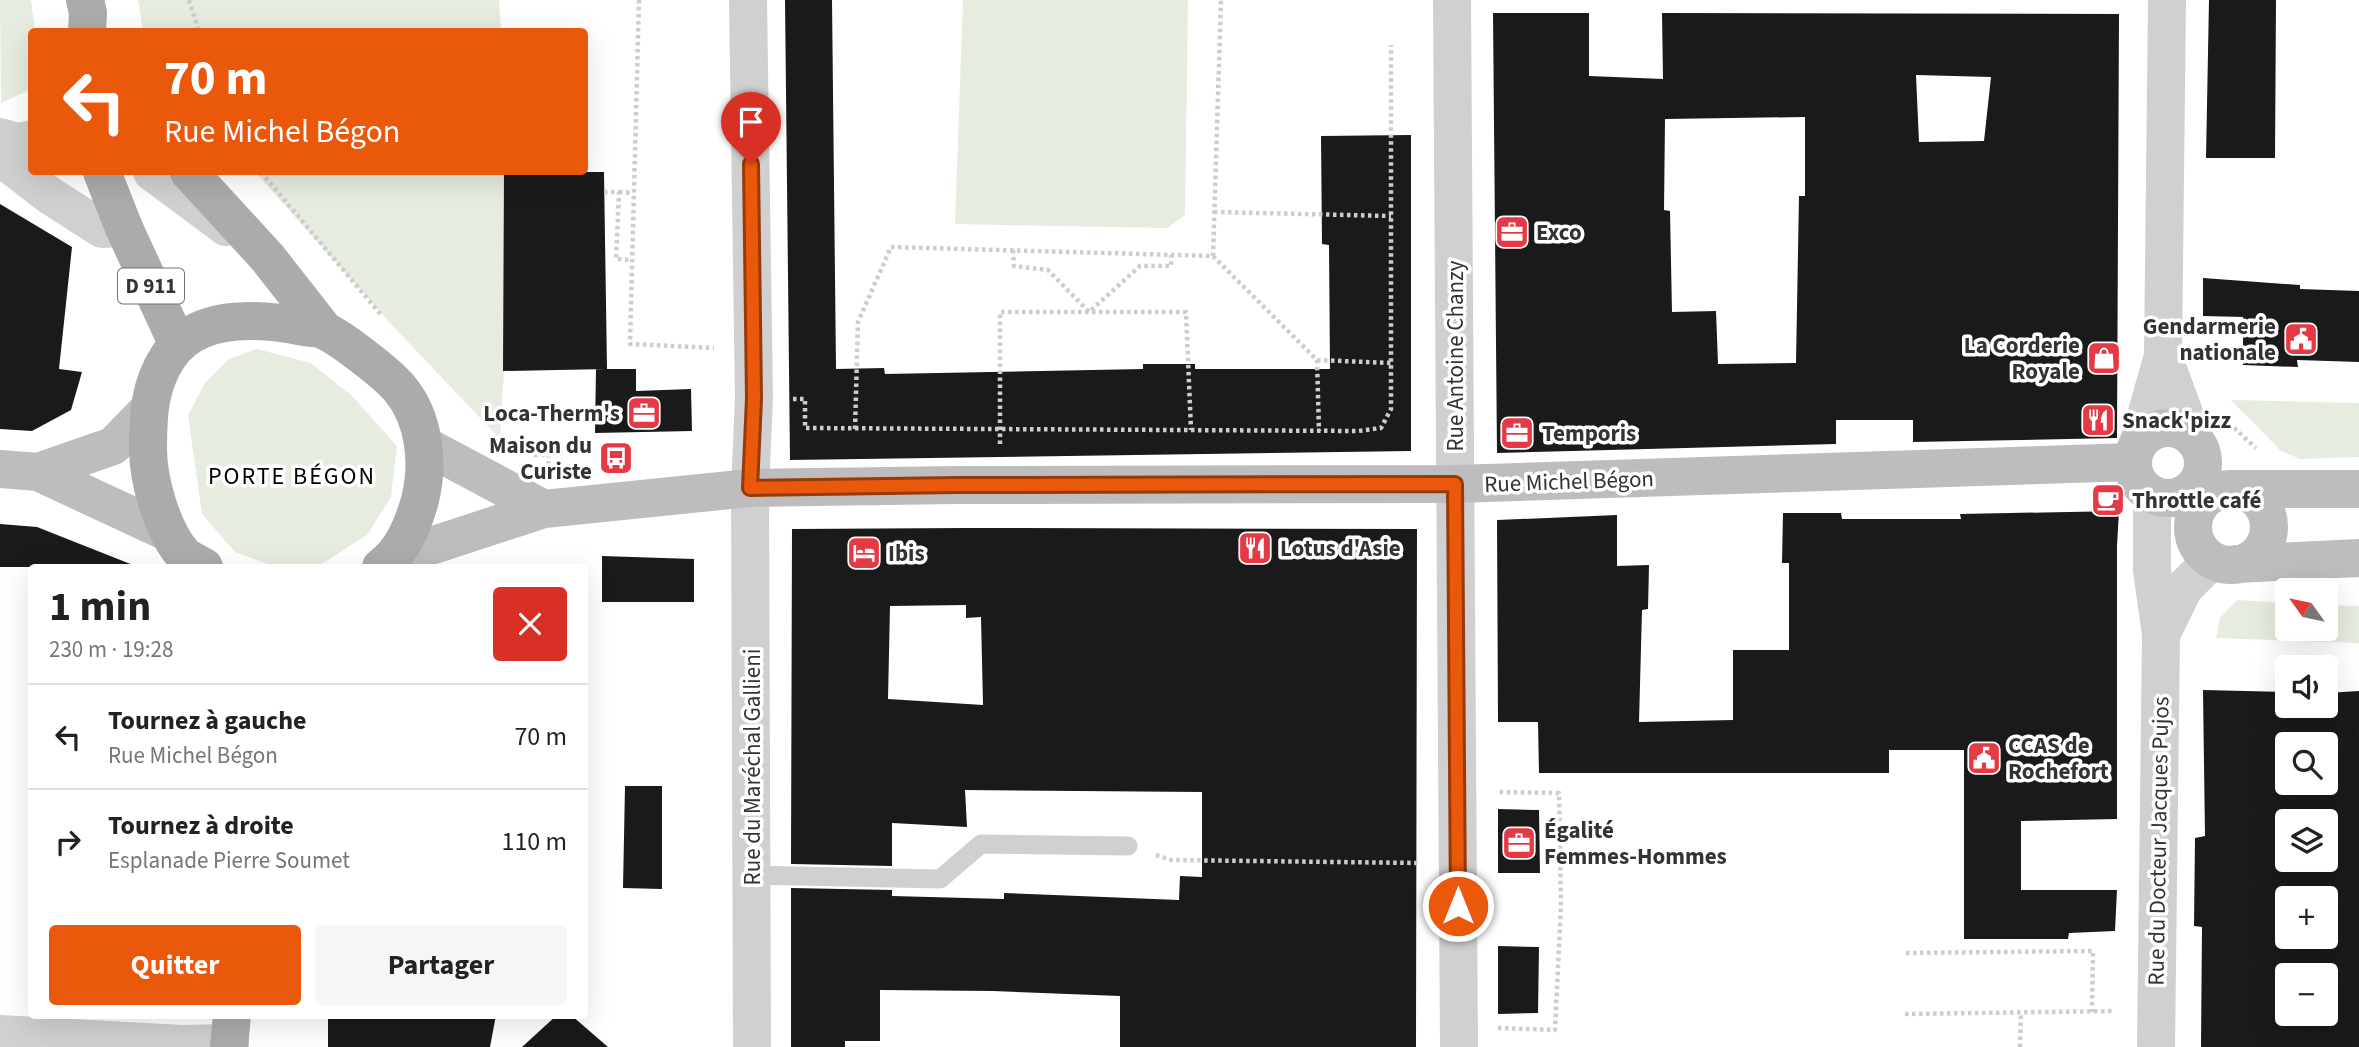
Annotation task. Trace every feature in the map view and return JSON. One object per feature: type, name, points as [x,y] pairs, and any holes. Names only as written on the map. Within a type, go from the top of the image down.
[{"type":"main road","name":"D 911","points":[[103,175],[124,228],[178,345]]},
{"type":"main road","points":[[192,175],[267,257],[325,331],[367,360],[401,389],[417,420],[424,444],[425,480],[416,515],[388,562]]},
{"type":"main road","points":[[185,556],[155,497],[148,455],[148,410],[155,383],[168,357],[178,345],[214,326],[234,321],[280,322],[325,331]]},
{"type":"main road","points":[[0,469],[38,472],[113,446],[148,410]]},
{"type":"main road","points":[[2213,470],[2196,513],[2193,524],[2194,536],[2214,557],[2243,563],[2255,557],[2268,536],[2269,523],[2258,500],[2213,470],[2185,433],[2164,429],[2144,438],[2147,475],[2214,557]]},
{"type":"main road","points":[[424,444],[544,509]]},
{"type":"main road","points":[[2147,475],[2177,497],[2188,492],[2202,474],[2213,470],[2359,489]]},
{"type":"main road","points":[[38,472],[185,556]]},
{"type":"main road","name":"Rue Michel Bégon","points":[[388,562],[544,509],[750,488],[1455,484],[2147,475]]},
{"type":"main road","points":[[2214,557],[2359,558]]},
{"type":"street","name":"Rue du Maréchal Gallieni","points":[[748,0],[754,399],[750,488],[752,1047]]},
{"type":"street","name":"Rue Antoine Chanzy","points":[[1452,0],[1459,1037]]},
{"type":"street","name":"Rue du Docteur Jacques Pujos","points":[[2156,1047],[2161,635],[2152,570],[2147,475],[2163,356],[2167,0]]},
{"type":"street","points":[[0,137],[18,142],[28,140]]},
{"type":"street","points":[[0,156],[49,195],[102,229],[124,228]]},
{"type":"street","points":[[156,175],[267,257]]},
{"type":"street","name":"Rue du Docteur Jacques Pujos","points":[[2163,356],[2213,470]]},
{"type":"street","name":"Rue du Docteur Jacques Pujos","points":[[2161,635],[2184,588],[2214,557]]},
{"type":"street","points":[[0,1034],[182,1044],[230,1035]]},
{"type":"lane","points":[[752,875],[940,879],[981,845],[1128,846]]},
{"type":"path","points":[[189,0],[198,28]]},
{"type":"path","points":[[639,0],[629,344],[753,350]]},
{"type":"path","points":[[1213,256],[1221,0]]},
{"type":"path","points":[[805,399],[805,428],[1358,431],[1381,428],[1391,409],[1391,45]]},
{"type":"path","points":[[604,192],[634,193]]},
{"type":"path","points":[[618,192],[615,259],[632,260]]},
{"type":"path","points":[[1214,212],[1391,216]]},
{"type":"path","points":[[855,429],[858,322],[891,247],[1213,256],[1317,360],[1391,363]]},
{"type":"path","points":[[1013,250],[1014,266],[1048,270],[1089,312]]},
{"type":"path","points":[[1089,312],[1139,266],[1171,266],[1171,255]]},
{"type":"path","points":[[1000,447],[1000,312],[1186,312],[1191,430]]},
{"type":"path","points":[[1317,360],[1319,431]]},
{"type":"path","points":[[2227,421],[2265,456]]},
{"type":"path","points":[[1458,791],[1559,793],[1561,905],[1555,1030],[1459,1037]]},
{"type":"path","points":[[1128,846],[1171,860],[1458,863]]},
{"type":"path","points":[[1905,1014],[2092,1012],[2093,951],[1906,953]]},
{"type":"path","points":[[2020,1047],[2021,1012]]},
{"type":"shaded area","points":[[0,0],[31,0],[35,28],[28,28],[28,89],[1,103]]},
{"type":"shaded area","points":[[138,0],[499,0],[501,28],[143,28]]},
{"type":"shaded area","points":[[963,0],[1188,0],[1185,215],[1167,228],[955,224]]},
{"type":"shaded area","points":[[258,175],[504,175],[504,371],[500,439],[390,323]]},
{"type":"shaded area","points":[[257,349],[311,363],[351,395],[397,446],[391,497],[367,535],[320,564],[268,564],[235,552],[202,514],[188,415],[205,383],[229,359]]},
{"type":"shaded area","points":[[2231,400],[2359,403],[2359,457],[2300,459],[2281,451]]},
{"type":"shaded area","points":[[2237,600],[2275,602],[2275,640],[2216,638],[2220,618]]},
{"type":"shaded area","points":[[2338,605],[2359,606],[2359,643],[2302,641],[2338,641]]},
{"type":"building","points":[[785,0],[832,0],[836,369],[884,368],[885,374],[1143,369],[1143,364],[1195,364],[1195,369],[1330,369],[1329,245],[1322,244],[1321,136],[1411,135],[1411,451],[790,460]]},
{"type":"building","points":[[2209,0],[2276,0],[2275,158],[2206,158]]},
{"type":"building","points":[[1493,13],[1589,13],[1589,76],[1663,79],[1662,13],[2119,14],[2117,438],[1913,442],[1913,420],[1836,420],[1836,444],[1497,453]],"holes":[[[1916,75],[1991,77],[1984,141],[1919,142]],[[1805,117],[1805,196],[1799,196],[1796,363],[1718,364],[1716,311],[1672,312],[1670,211],[1664,210],[1665,119]]]},
{"type":"building","points":[[588,172],[604,172],[607,369],[503,371],[504,175],[588,175]]},
{"type":"building","points":[[0,204],[72,247],[59,369],[82,372],[71,410],[32,431],[0,429]]},
{"type":"building","name":"Gendarmerie nationale","points":[[2203,278],[2300,285],[2300,289],[2359,291],[2359,362],[2297,360],[2298,367],[2243,365],[2243,317],[2203,316]]},
{"type":"building","points":[[596,369],[636,369],[636,391],[691,389],[692,431],[595,433]]},
{"type":"building","points":[[2119,511],[2117,819],[2021,821],[2021,890],[2117,890],[2115,931],[2069,933],[2068,939],[1964,939],[1964,750],[1889,750],[1889,773],[1539,773],[1538,722],[1498,722],[1497,520],[1617,515],[1617,566],[1649,565],[1648,609],[1642,610],[1639,722],[1733,720],[1733,650],[1789,650],[1789,563],[1782,563],[1783,513],[1841,513],[1842,519],[1961,519],[1960,514]]},
{"type":"building","points":[[0,524],[37,527],[130,564],[28,564],[28,567],[0,567]]},
{"type":"building","points":[[792,529],[1417,529],[1416,1047],[1120,1047],[1120,996],[880,990],[880,1041],[845,1041],[845,1047],[791,1047],[791,888],[892,890],[892,896],[1004,899],[1004,893],[1179,900],[1180,876],[1202,877],[1202,792],[965,790],[967,827],[892,823],[892,866],[791,864]],"holes":[[[966,605],[966,618],[981,617],[983,705],[888,699],[890,606]]]},
{"type":"building","points":[[602,556],[694,559],[694,602],[602,602]]},
{"type":"building","points":[[2203,690],[2275,692],[2275,718],[2338,718],[2338,692],[2359,691],[2359,1047],[2201,1047],[2202,927],[2194,926],[2195,838],[2205,836]]},
{"type":"building","points":[[625,786],[662,786],[662,889],[623,888]]},
{"type":"building","points":[[1498,809],[1539,810],[1540,873],[1498,873]]},
{"type":"building","points":[[1498,946],[1539,947],[1538,1013],[1498,1014]]},
{"type":"building","points":[[328,1019],[495,1019],[490,1047],[328,1047]]},
{"type":"building","points":[[553,1019],[576,1019],[608,1047],[522,1047]]},
{"type":"place","name":"Exco","points":[[1512,232]]},
{"type":"place","name":"Gendarmerie nationale","points":[[2301,339]]},
{"type":"place","name":"La Corderie Royale","points":[[2104,358]]},
{"type":"place","name":"Loca-Therm's","points":[[644,413]]},
{"type":"place","name":"Snack'pizz","points":[[2098,420]]},
{"type":"place","name":"Temporis","points":[[1517,433]]},
{"type":"place","name":"Maison du Curiste","points":[[616,458]]},
{"type":"place","name":"Throttle café","points":[[2108,500]]},
{"type":"place","name":"Lotus d'Asie","points":[[1255,548]]},
{"type":"place","name":"Ibis","points":[[864,553]]},
{"type":"place","name":"CCAS de Rochefort","points":[[1984,758]]},
{"type":"place","name":"Égalité Femmes-Hommes","points":[[1519,843]]},
{"type":"district","name":"PORTE BÉGON","points":[[292,476]]},
{"type":"route","points":[[751,164],[754,399],[750,488],[1455,484],[1458,906]]}]
